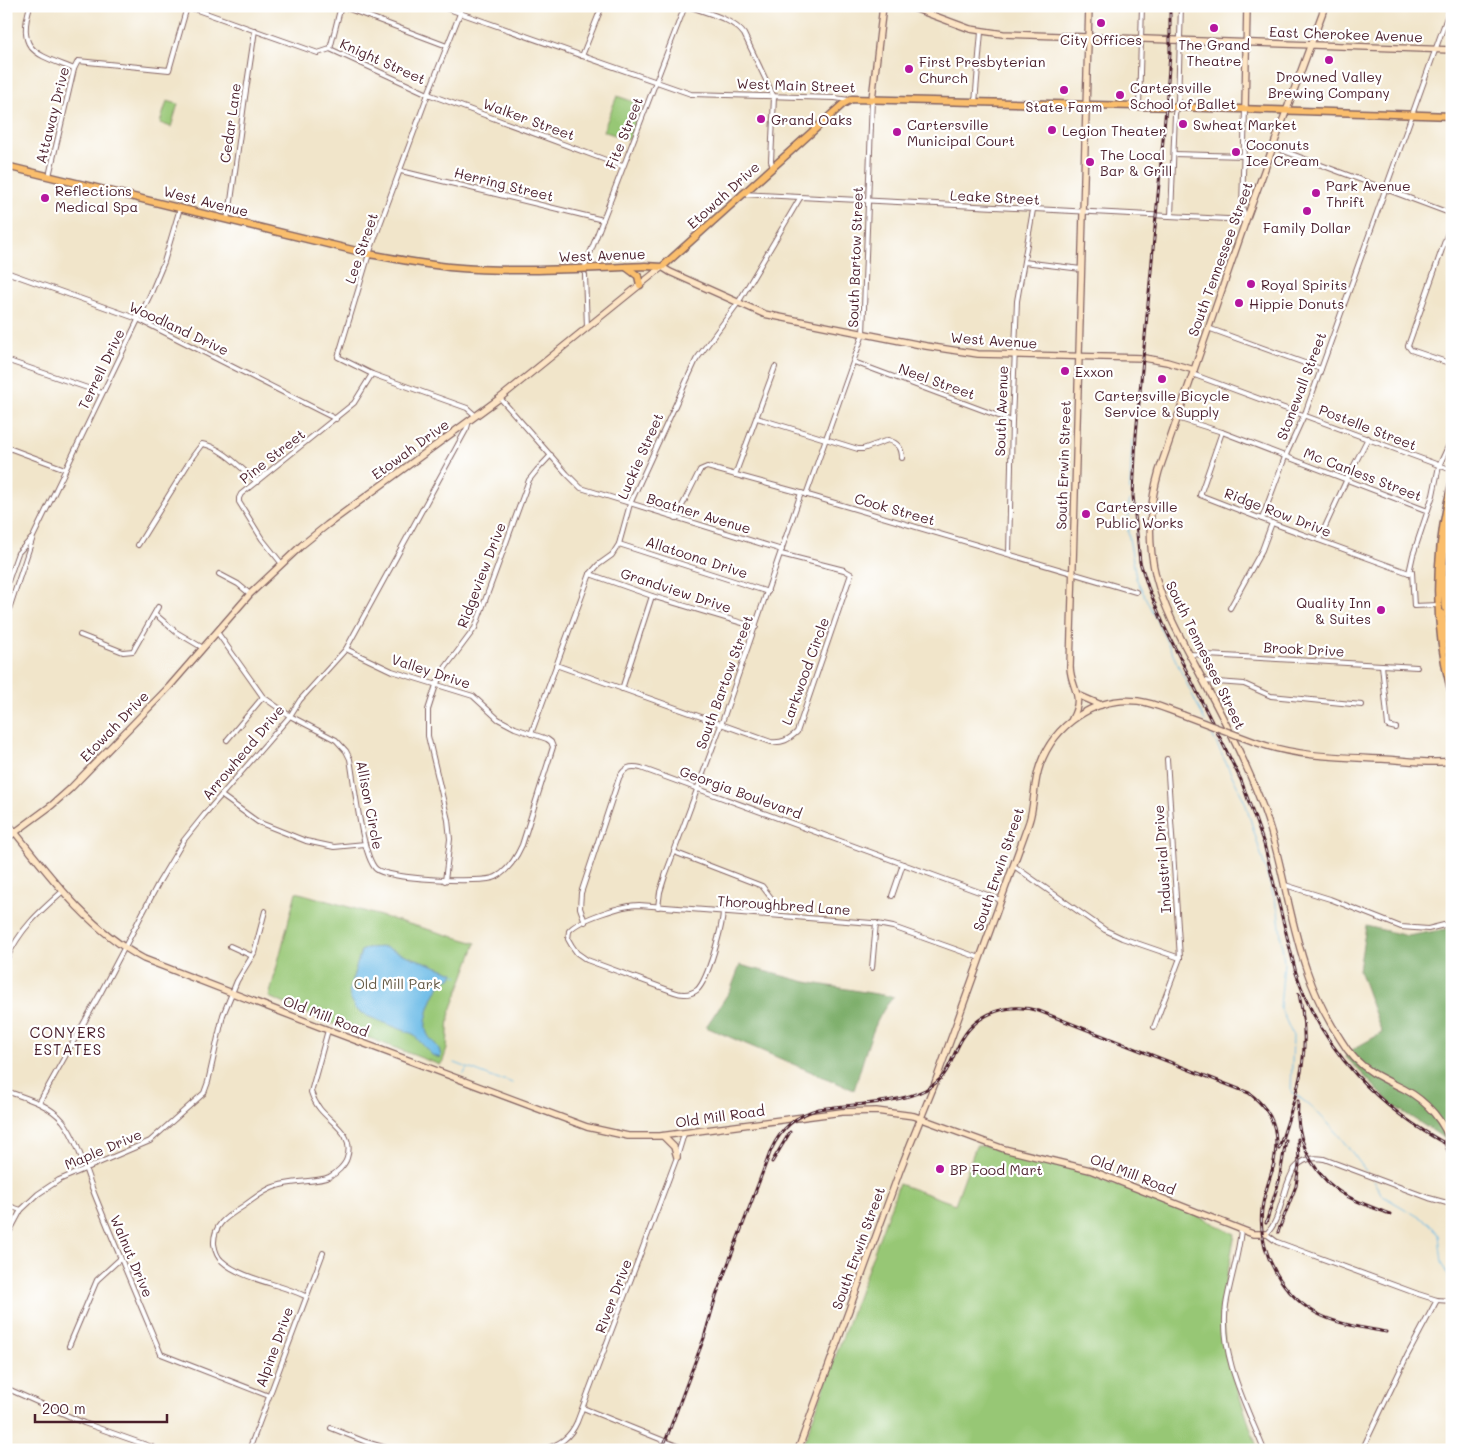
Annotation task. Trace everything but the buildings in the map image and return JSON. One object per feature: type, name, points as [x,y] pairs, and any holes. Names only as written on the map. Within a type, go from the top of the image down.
[{"type":"main road","name":"West Main Street","points":[[849,100],[1177,107],[1452,116]]},
{"type":"main road","name":"Etowah Drive","points":[[662,267],[849,100]]},
{"type":"main road","name":"West Avenue","points":[[6,166],[370,254],[449,267],[584,272],[625,267],[662,267]]},
{"type":"main road","points":[[625,267],[638,276],[640,286]]},
{"type":"main road","points":[[1452,484],[1445,511],[1439,554],[1438,596],[1441,644],[1452,694]]},
{"type":"main road","points":[[1451,623],[1446,610],[1443,572],[1452,506]]},
{"type":"main road","points":[[1452,548],[1450,588],[1452,632]]},
{"type":"main road","points":[[1438,596],[1452,666]]},
{"type":"street","points":[[30,6],[25,24],[27,43],[34,50],[74,69]]},
{"type":"street","name":"Attaway Drive","points":[[49,176],[74,69],[78,61],[169,70],[187,6]]},
{"type":"street","name":"Knight Street","points":[[187,6],[318,52],[330,49],[428,94]]},
{"type":"street","points":[[330,49],[341,6],[447,46]]},
{"type":"street","name":"West Main Street","points":[[440,6],[656,82],[696,94],[849,100]]},
{"type":"street","name":"Lee Street","points":[[463,6],[428,94],[370,254],[338,357],[372,374],[467,408],[476,416]]},
{"type":"street","points":[[582,56],[602,6]]},
{"type":"street","points":[[686,6],[739,27],[748,42],[774,97],[771,161],[773,167]]},
{"type":"street","name":"Fite Street","points":[[588,328],[584,272],[622,166],[686,6]]},
{"type":"street","points":[[872,100],[884,6]]},
{"type":"street","name":"East Cherokee Avenue","points":[[908,6],[981,32],[1452,50]]},
{"type":"street","name":"South Erwin Street","points":[[798,1450],[1014,866],[1031,816],[1037,774],[1043,757],[1056,735],[1071,721],[1086,711],[1071,679],[1070,670],[1089,6]]},
{"type":"street","points":[[1139,106],[1142,6]]},
{"type":"street","points":[[1171,216],[1181,6]]},
{"type":"street","points":[[1246,220],[1242,206],[1246,110],[1247,6]]},
{"type":"street","name":"South Tennessee Street","points":[[1325,6],[1246,220],[1154,490],[1150,514],[1150,539],[1154,569],[1160,592],[1242,758],[1269,823],[1296,935],[1306,971],[1318,1000],[1339,1038],[1351,1054],[1366,1068],[1419,1098],[1432,1110],[1448,1138]]},
{"type":"street","name":"Stonewall Street","points":[[1262,519],[1321,369],[1451,6]]},
{"type":"street","name":"Cedar Lane","points":[[227,219],[255,30]]},
{"type":"street","points":[[975,103],[981,32]]},
{"type":"street","name":"Walker Street","points":[[428,94],[622,166]]},
{"type":"street","name":"South Bartow Street","points":[[658,907],[661,889],[674,852],[722,725],[782,552],[826,439],[863,334],[872,100]]},
{"type":"street","points":[[1273,147],[1452,214]]},
{"type":"street","points":[[1174,154],[1244,156]]},
{"type":"street","name":"Herring Street","points":[[401,171],[603,220]]},
{"type":"street","name":"Leake Street","points":[[742,194],[1246,220]]},
{"type":"street","name":"Luckie Street","points":[[531,734],[590,574],[594,568],[612,555],[619,544],[630,504],[696,360],[738,303],[800,198]]},
{"type":"street","name":"Terrell Drive","points":[[6,618],[33,537],[156,282],[180,208]]},
{"type":"street","name":"South Avenue","points":[[1009,554],[1017,301],[1033,210]]},
{"type":"street","points":[[1452,221],[1408,344],[1408,348],[1452,364]]},
{"type":"street","points":[[1024,262],[1081,269]]},
{"type":"street","name":"Etowah Drive","points":[[6,839],[52,805],[70,789],[148,710],[250,594],[282,564],[327,525],[500,398],[662,267]]},
{"type":"street","name":"West Avenue","points":[[662,267],[738,303],[773,316],[863,334],[961,352],[1144,358],[1167,362],[1193,372]]},
{"type":"street","name":"Woodland Drive","points":[[6,272],[138,319],[336,419]]},
{"type":"street","points":[[1208,328],[1321,369]]},
{"type":"street","points":[[6,360],[102,392]]},
{"type":"street","name":"Neel Street","points":[[854,362],[1012,421]]},
{"type":"street","points":[[735,475],[775,367]]},
{"type":"street","name":"Postelle Street","points":[[1193,372],[1452,470]]},
{"type":"street","name":"Pine Street","points":[[282,564],[262,539],[239,498],[241,494],[354,403],[372,374]]},
{"type":"street","name":"Boatner Avenue","points":[[500,398],[581,488],[844,570],[851,574]]},
{"type":"street","points":[[756,418],[858,449],[888,440],[900,446],[902,458]]},
{"type":"street","name":"Mc Canless Street","points":[[1178,418],[1222,432],[1428,511]]},
{"type":"street","name":"Arrowhead Drive","points":[[39,1103],[159,882],[184,840],[290,716],[300,700],[346,649],[436,486],[469,421]]},
{"type":"street","name":"Ridge Row Drive","points":[[1222,432],[1200,495],[1409,573]]},
{"type":"street","points":[[1319,540],[1346,480],[1368,438]]},
{"type":"street","points":[[1438,605],[1414,606],[1412,572],[1409,573],[1412,555],[1428,511],[1439,466],[1452,438]]},
{"type":"street","points":[[138,545],[192,456],[202,444],[210,444],[257,482]]},
{"type":"street","points":[[6,447],[65,469]]},
{"type":"street","name":"Ridgeview Drive","points":[[445,881],[450,839],[448,820],[428,736],[428,710],[436,685],[445,668],[475,628],[528,483],[534,472],[551,455]]},
{"type":"street","name":"Cook Street","points":[[676,518],[700,470],[703,468],[804,494],[1136,592]]},
{"type":"street","points":[[1230,608],[1262,550],[1272,523]]},
{"type":"street","name":"Terrell Drive","points":[[6,587],[18,553],[33,537]]},
{"type":"street","name":"Allatoona Drive","points":[[619,544],[768,592]]},
{"type":"street","points":[[220,574],[238,584],[250,594]]},
{"type":"street","name":"Grandview Drive","points":[[590,574],[652,596],[756,627]]},
{"type":"street","name":"Larkwood Circle","points":[[556,665],[771,742],[781,742],[790,739],[797,732],[851,574]]},
{"type":"street","points":[[622,689],[652,596]]},
{"type":"street","points":[[80,635],[123,652],[134,651],[158,607]]},
{"type":"street","points":[[155,614],[176,632],[203,648]]},
{"type":"street","name":"Allison Circle","points":[[217,632],[263,697],[290,716],[336,740],[346,751],[350,759],[370,860],[377,870],[386,875],[445,881],[488,879],[496,877],[507,868],[518,854],[553,747],[551,742],[546,739],[531,734]]},
{"type":"street","name":"Valley Drive","points":[[346,649],[392,671],[473,696],[498,719],[531,734]]},
{"type":"street","name":"Brook Drive","points":[[1189,654],[1417,667]]},
{"type":"street","points":[[1382,665],[1388,726],[1396,728]]},
{"type":"street","points":[[1204,681],[1244,684],[1271,696],[1362,704]]},
{"type":"street","points":[[1071,721],[1077,710],[1078,694],[1102,705]]},
{"type":"street","points":[[227,740],[263,697]]},
{"type":"street","points":[[1086,711],[1102,705],[1120,702],[1140,702],[1159,706],[1282,751],[1303,755],[1427,762],[1452,761]]},
{"type":"street","name":"Industrial Drive","points":[[1154,1027],[1180,958],[1167,759]]},
{"type":"street","name":"Georgia Boulevard","points":[[585,922],[580,908],[580,893],[618,781],[623,771],[630,766],[638,767],[697,788],[1001,900]]},
{"type":"street","points":[[222,796],[258,822],[300,839],[318,845],[334,847],[366,844]]},
{"type":"street","name":"Old Mill Road","points":[[6,821],[91,922],[124,948],[154,964],[587,1127],[628,1136],[664,1136],[852,1111],[888,1112],[921,1118],[1004,1148],[1090,1170],[1253,1234],[1266,1234]]},
{"type":"street","points":[[674,852],[759,884],[771,897],[773,916]]},
{"type":"street","points":[[892,896],[903,864]]},
{"type":"street","points":[[1014,866],[1109,932],[1180,958]]},
{"type":"street","points":[[1285,885],[1330,899],[1401,927],[1428,930],[1452,924]]},
{"type":"street","points":[[6,960],[22,931],[34,916],[63,891]]},
{"type":"street","name":"Thoroughbred Lane","points":[[585,922],[621,907],[635,905],[876,923],[899,929],[980,958]]},
{"type":"street","name":"Maple Drive","points":[[6,1238],[20,1210],[38,1194],[59,1180],[150,1141],[204,1093],[208,1082],[219,1026],[239,976],[252,956],[265,911]]},
{"type":"street","points":[[585,922],[571,929],[568,936],[572,946],[580,956],[594,963],[674,992],[685,994],[694,992],[703,981],[719,934],[723,912]]},
{"type":"street","points":[[872,968],[876,923]]},
{"type":"street","points":[[230,946],[252,956]]},
{"type":"street","points":[[305,1296],[230,1267],[218,1257],[214,1247],[214,1236],[218,1227],[228,1215],[264,1191],[289,1183],[329,1178],[339,1170],[347,1159],[349,1146],[346,1136],[342,1129],[320,1109],[311,1092],[328,1030]]},
{"type":"street","name":"Walnut Drive","points":[[6,1091],[39,1103],[62,1121],[77,1146],[84,1169],[120,1260],[161,1354],[269,1396]]},
{"type":"street","name":"River Drive","points":[[542,1450],[561,1442],[572,1433],[583,1408],[684,1134]]},
{"type":"street","points":[[664,1136],[674,1147],[677,1157]]},
{"type":"street","points":[[1448,1138],[1452,1146]]},
{"type":"street","points":[[1448,1138],[1452,1154]]},
{"type":"street","points":[[1452,1202],[1447,1203],[1430,1198],[1324,1159],[1310,1159],[1299,1164],[1293,1170],[1277,1217],[1266,1234],[1277,1242],[1437,1300],[1452,1301]]},
{"type":"street","points":[[6,1205],[20,1210]]},
{"type":"street","points":[[1241,1229],[1226,1306],[1225,1333],[1234,1374],[1264,1450]]},
{"type":"street","name":"Alpine Drive","points":[[249,1450],[322,1253]]},
{"type":"street","points":[[69,1346],[97,1280],[120,1260]]},
{"type":"street","points":[[1362,1450],[1407,1356],[1437,1300]]},
{"type":"street","points":[[6,1388],[84,1423],[152,1447]]},
{"type":"street","points":[[583,1408],[676,1448],[687,1450]]},
{"type":"street","points":[[331,1428],[393,1450]]},
{"type":"green space","points":[[617,96],[643,105],[629,140],[603,131]]},
{"type":"green space","points":[[167,101],[178,104],[171,127],[160,123]]},
{"type":"green space","name":"Old Mill Park","points":[[296,892],[476,943],[449,1016],[447,1049],[440,1065],[322,1020],[269,997]]},
{"type":"green space","points":[[1366,926],[1408,936],[1452,928],[1452,1143],[1392,1105],[1345,1056],[1355,1048],[1382,1033],[1359,970]]},
{"type":"green space","points":[[740,965],[806,982],[894,997],[887,1005],[874,1028],[854,1090],[706,1027],[731,989]]},
{"type":"green space","points":[[976,1146],[985,1146],[1022,1158],[1072,1169],[1190,1212],[1235,1234],[1221,1306],[1226,1357],[1258,1450],[801,1450],[899,1184],[955,1204]]},
{"type":"water","points":[[384,947],[454,973],[452,978],[446,979],[441,984],[429,1007],[427,1016],[426,1029],[429,1037],[439,1049],[440,1058],[432,1055],[413,1034],[367,1016],[355,1009],[349,990],[361,951],[367,948]]},
{"type":"waterway","points":[[1132,440],[1128,532],[1136,578],[1205,721]]},
{"type":"waterway","points":[[1208,726],[1245,802],[1278,910],[1284,963],[1280,1007],[1293,1036],[1291,1092],[1302,1099],[1323,1118],[1366,1171]]},
{"type":"waterway","points":[[454,975],[458,976]]},
{"type":"waterway","points":[[455,1063],[512,1083]]},
{"type":"waterway","points":[[464,1074],[467,1068]]},
{"type":"waterway","points":[[1373,1181],[1383,1196],[1429,1223],[1439,1235],[1442,1262],[1448,1274],[1452,1291]]},
{"type":"railway","points":[[1170,6],[1170,54],[1166,107],[1136,435],[1133,496],[1140,562],[1165,628],[1241,780],[1264,844],[1296,973],[1307,1001],[1321,1028],[1338,1053],[1378,1096],[1401,1115],[1452,1147]]},
{"type":"railway","points":[[1279,1148],[1292,1109],[1304,1054],[1303,1016],[1299,994]]},
{"type":"railway","points":[[662,1450],[704,1338],[716,1296],[771,1150],[779,1135],[796,1119],[819,1109],[887,1101],[914,1095],[934,1085],[945,1074],[962,1039],[977,1022],[986,1016],[1006,1009],[1017,1008],[1039,1011],[1249,1093],[1266,1110],[1274,1128],[1276,1148],[1272,1171]]},
{"type":"railway","points":[[1298,1101],[1299,1126],[1302,1139],[1312,1162],[1327,1182],[1343,1194],[1362,1204],[1390,1214]]},
{"type":"railway","points":[[772,1162],[790,1132]]},
{"type":"railway","points":[[1278,1232],[1296,1186],[1299,1164],[1298,1139]]},
{"type":"railway","points":[[1266,1223],[1279,1181],[1286,1140]]},
{"type":"railway","points":[[1274,1164],[1263,1203],[1262,1225],[1269,1257],[1285,1286],[1295,1298],[1322,1316],[1346,1324],[1386,1332]]},
{"type":"place","name":"City Offices","points":[[1101,23]]},
{"type":"place","name":"The Grand Theatre","points":[[1214,28]]},
{"type":"place","name":"Drowned Valley Brewing Company","points":[[1329,60]]},
{"type":"place","name":"First Presbyterian Church","points":[[909,69]]},
{"type":"place","name":"State Farm","points":[[1064,90]]},
{"type":"place","name":"Cartersville School of Ballet","points":[[1120,95]]},
{"type":"place","name":"Grand Oaks","points":[[761,119]]},
{"type":"place","name":"Swheat Market","points":[[1183,124]]},
{"type":"place","name":"Legion Theater","points":[[1052,130]]},
{"type":"place","name":"Cartersville Municipal Court","points":[[897,132]]},
{"type":"place","name":"Coconuts Ice Cream","points":[[1236,152]]},
{"type":"place","name":"The Local Bar & Grill","points":[[1090,162]]},
{"type":"place","name":"Park Avenue Thrift","points":[[1316,193]]},
{"type":"place","name":"Reflections Medical Spa","points":[[45,198]]},
{"type":"place","name":"Family Dollar","points":[[1307,211]]},
{"type":"place","name":"Royal Spirits","points":[[1251,284]]},
{"type":"place","name":"Hippie Donuts","points":[[1239,303]]},
{"type":"place","name":"Exxon","points":[[1065,371]]},
{"type":"place","name":"Cartersville Bicycle Service & Supply","points":[[1162,379]]},
{"type":"place","name":"Cartersville Public Works","points":[[1086,514]]},
{"type":"place","name":"Quality Inn & Suites","points":[[1381,610]]},
{"type":"place","name":"BP Food Mart","points":[[940,1169]]},
{"type":"district","name":"CONYERS ESTATES","points":[[68,1040]]}]
